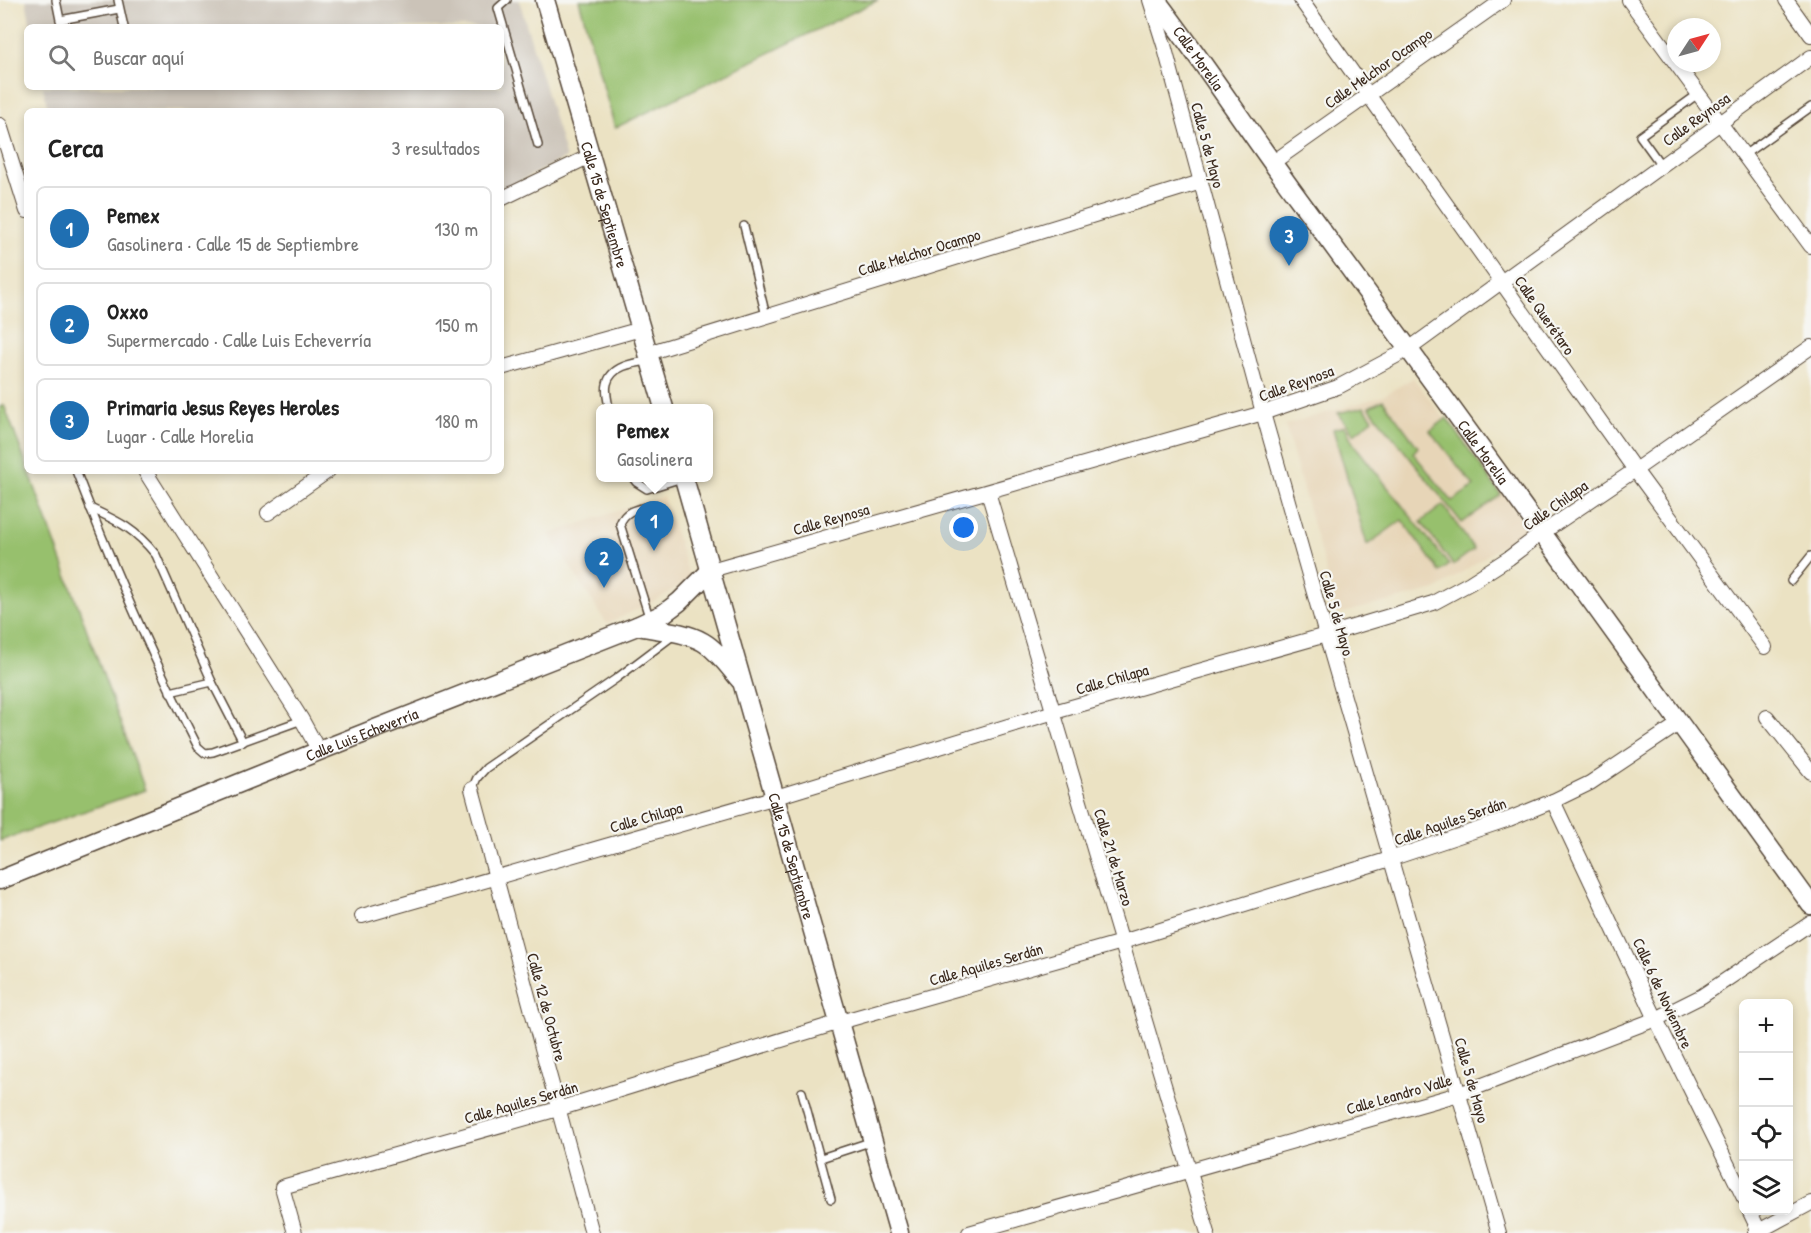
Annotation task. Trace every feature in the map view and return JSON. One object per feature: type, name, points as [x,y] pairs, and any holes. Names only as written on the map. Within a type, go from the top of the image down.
[{"type":"street","name":"Calle 15 de Septiembre","points":[[545,0],[663,404]]},
{"type":"street","name":"Calle 5 de Mayo","points":[[1150,0],[1263,413],[1499,1233]]},
{"type":"street","name":"Calle Morelia","points":[[1156,0],[1811,905]]},
{"type":"street","name":"Calle Querétaro","points":[[1301,0],[1635,470],[1765,647]]},
{"type":"street","name":"Calle Melchor Ocampo","points":[[1272,163],[1503,0]]},
{"type":"street","points":[[1629,0],[1811,246]]},
{"type":"street","points":[[1786,0],[1811,34]]},
{"type":"street","name":"Calle Reynosa","points":[[711,570],[1263,413],[1338,387],[1409,349],[1811,57]]},
{"type":"street","points":[[0,125],[24,201]]},
{"type":"street","points":[[504,198],[590,156]]},
{"type":"street","name":"Calle Melchor Ocampo","points":[[649,357],[765,316],[1201,182]]},
{"type":"street","points":[[504,367],[641,329]]},
{"type":"street","name":"Calle Chilapa","points":[[362,916],[776,797],[1054,712],[1433,603],[1509,558],[1811,346]]},
{"type":"street","points":[[147,474],[302,720],[319,751]]},
{"type":"street","points":[[268,513],[324,474]]},
{"type":"street","name":"Calle 15 de Septiembre","points":[[685,482],[899,1233]]},
{"type":"street","name":"Calle 21 de Marzo","points":[[988,492],[1208,1233]]},
{"type":"street","name":"Calle Luis Echeverría","points":[[0,880],[643,623],[663,614],[679,602],[711,570]]},
{"type":"street","points":[[643,623],[703,642],[720,656],[744,685]]},
{"type":"street","points":[[1767,717],[1811,772]]},
{"type":"street","name":"Calle Aquiles Serdán","points":[[295,1233],[282,1187],[558,1109],[840,1022],[1122,942],[1390,859],[1509,819],[1554,801],[1590,783],[1680,723]]},
{"type":"street","name":"Calle 12 de Octubre","points":[[472,789],[592,1233]]},
{"type":"street","name":"Calle 6 de Noviembre","points":[[1554,801],[1739,1190]]},
{"type":"street","name":"Calle Leandro Valle","points":[[969,1233],[1459,1094],[1656,1019],[1702,996],[1811,923]]},
{"type":"street","points":[[1751,1215],[1758,1232],[1811,1203]]},
{"type":"lane","points":[[56,0],[60,20],[119,9]]},
{"type":"lane","points":[[118,0],[123,24]]},
{"type":"lane","points":[[503,24],[498,8],[507,0]]},
{"type":"lane","points":[[504,29],[538,145]]},
{"type":"lane","points":[[1661,165],[1640,136],[1698,94]]},
{"type":"lane","points":[[1744,155],[1811,107]]},
{"type":"lane","points":[[744,226],[765,316]]},
{"type":"lane","points":[[608,404],[606,385],[610,376],[626,365],[649,357]]},
{"type":"lane","points":[[76,474],[129,603],[198,747],[205,753],[213,752],[302,720]]},
{"type":"lane","points":[[636,482],[647,489],[669,482]]},
{"type":"lane","points":[[643,623],[620,524],[623,516],[633,510],[651,506]]},
{"type":"lane","points":[[90,508],[119,521],[142,537],[156,555],[212,682],[243,742]]},
{"type":"lane","points":[[1791,581],[1811,556]]},
{"type":"lane","points":[[472,789],[477,778],[486,768],[617,678],[676,633]]},
{"type":"lane","points":[[170,692],[212,682]]},
{"type":"lane","points":[[802,1092],[831,1199]]},
{"type":"lane","points":[[821,1158],[873,1140]]},
{"type":"shaded area","points":[[26,0],[519,0],[566,158],[504,189],[504,108],[47,108],[44,90],[504,90],[504,24],[30,24]]},
{"type":"shaded area","points":[[1413,378],[1506,497],[1527,528],[1436,590],[1338,614],[1285,425],[1383,396]]},
{"type":"shaded area","points":[[663,496],[690,578],[660,598],[607,624],[549,534]]},
{"type":"green space","points":[[579,0],[878,0],[615,128]]},
{"type":"green space","points":[[1383,400],[1418,447],[1413,453],[1452,501],[1474,486],[1430,431],[1447,418],[1501,495],[1462,523],[1369,407]]},
{"type":"green space","points":[[4,405],[24,458],[24,474],[30,474],[145,790],[0,841],[0,407]]},
{"type":"green space","points":[[1364,407],[1373,419],[1354,434],[1338,413]]},
{"type":"green space","points":[[1345,426],[1353,443],[1449,565],[1440,572],[1402,520],[1367,545],[1333,429]]},
{"type":"green space","points":[[1443,505],[1474,549],[1453,565],[1421,522]]},
{"type":"place","name":"Primaria Jesus Reyes Heroles","points":[[1289,266]]},
{"type":"place","name":"Pemex","points":[[654,551]]},
{"type":"place","name":"Oxxo","points":[[604,588]]}]
